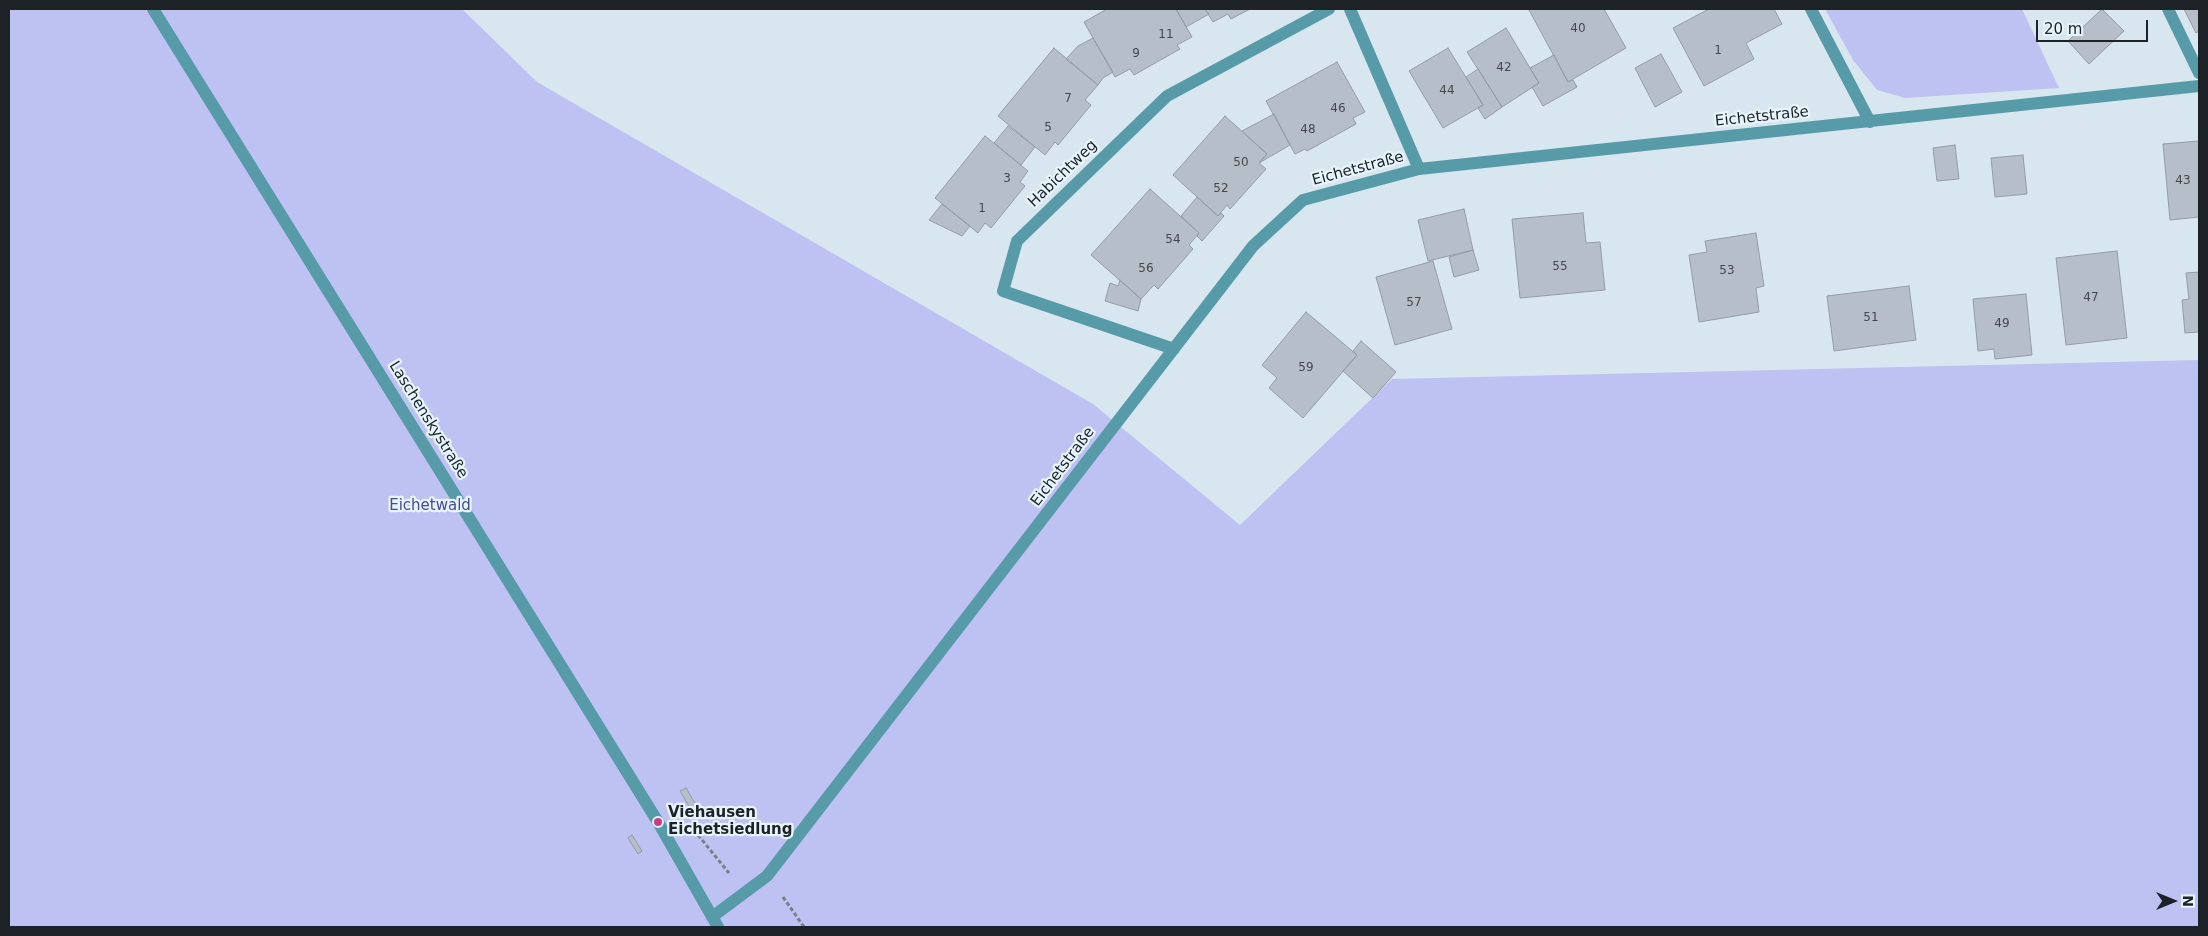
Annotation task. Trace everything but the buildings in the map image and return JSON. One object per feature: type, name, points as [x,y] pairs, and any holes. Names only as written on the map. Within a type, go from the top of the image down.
[{"type":"street","name":"Laschenskystraße","points":[[153,9],[658,822],[715,922]]},
{"type":"street","name":"Habichtweg","points":[[1174,349],[1003,291],[1017,241],[1168,96],[1328,9]]},
{"type":"street","points":[[1350,9],[1420,169]]},
{"type":"street","points":[[1811,9],[1870,122]]},
{"type":"street","points":[[2168,9],[2199,73]]},
{"type":"street","name":"Eichetstraße","points":[[715,922],[745,892],[767,876],[1253,246],[1304,200],[1420,169],[2199,86]]},
{"type":"path","points":[[698,834],[745,892]]},
{"type":"path","points":[[767,876],[804,927]]},
{"type":"green space","name":"Eichetwald","points":[[9,9],[462,9],[537,82],[1093,404],[1240,525],[1392,379],[2199,360],[2199,927],[9,927]]},
{"type":"green space","points":[[1825,9],[2022,9],[2059,88],[1905,98],[1877,90],[1853,60]]},
{"type":"place","name":"Viehausen Eichetsiedlung","points":[[658,822]]}]
